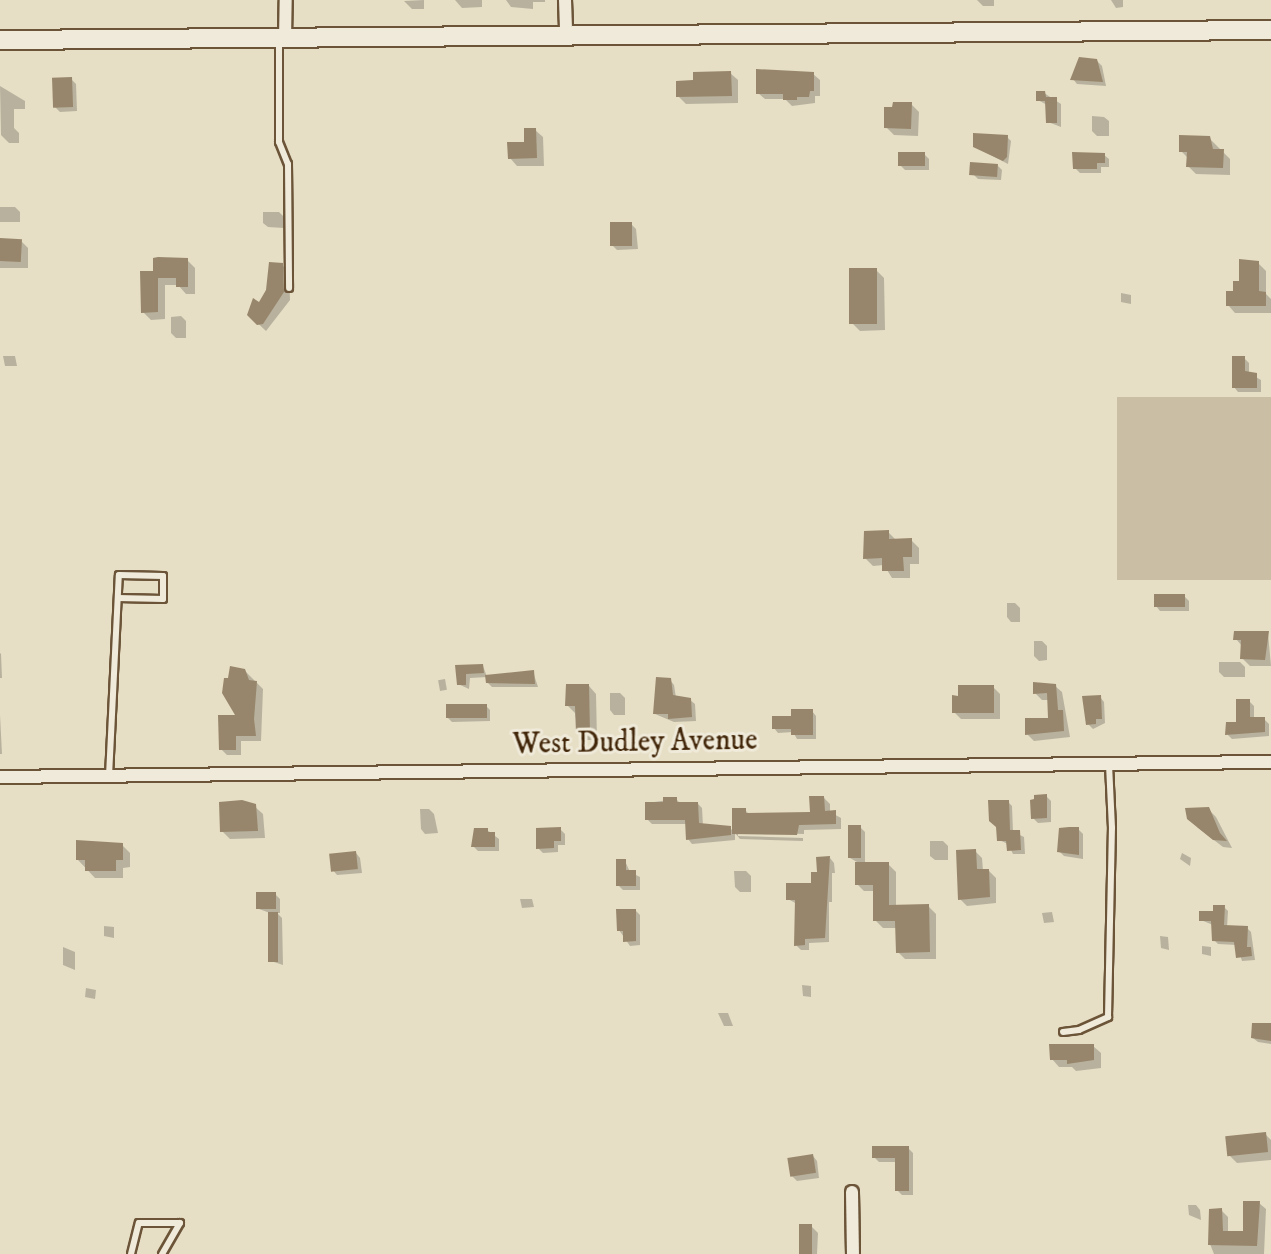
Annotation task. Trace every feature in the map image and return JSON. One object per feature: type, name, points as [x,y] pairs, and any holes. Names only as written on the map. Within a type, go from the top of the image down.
[{"type":"main road","points":[[0,40],[1271,30]]},
{"type":"street","points":[[282,39],[286,0]]},
{"type":"street","points":[[565,0],[566,36]]},
{"type":"street","name":"West Dudley Avenue","points":[[0,777],[1271,762]]},
{"type":"street","points":[[852,1192],[853,1254]]},
{"type":"lane","points":[[282,39],[279,142],[288,173],[289,288]]},
{"type":"lane","points":[[109,776],[119,575],[163,576],[163,599],[118,598]]},
{"type":"lane","points":[[1063,1032],[1079,1030],[1108,1017],[1112,828],[1109,764]]},
{"type":"lane","points":[[131,1254],[139,1223],[180,1223],[162,1254]]},
{"type":"shaded area","points":[[1117,397],[1271,397],[1271,580],[1117,580]]},
{"type":"building","points":[[1079,57],[1097,59],[1103,82],[1070,80]]},
{"type":"building","points":[[756,69],[814,72],[814,91],[810,91],[809,97],[797,97],[797,100],[783,100],[783,94],[756,94]]},
{"type":"building","points":[[731,71],[732,96],[676,97],[676,81],[693,80],[693,72]]},
{"type":"building","points":[[72,77],[73,107],[53,108],[52,78]]},
{"type":"building","points":[[1036,91],[1045,91],[1046,97],[1057,97],[1057,123],[1046,123],[1045,101],[1036,101]]},
{"type":"building","points":[[893,102],[912,102],[911,129],[884,128],[884,107],[892,107]]},
{"type":"building","points":[[524,128],[536,128],[537,158],[508,159],[507,142],[524,142]]},
{"type":"building","points":[[973,133],[1008,135],[1007,157],[1003,161],[973,147]]},
{"type":"building","points":[[1179,135],[1210,136],[1213,149],[1224,149],[1223,168],[1186,167],[1187,152],[1179,152]]},
{"type":"building","points":[[898,152],[925,152],[925,166],[898,166]]},
{"type":"building","points":[[1072,152],[1105,153],[1105,163],[1097,163],[1097,169],[1073,169]]},
{"type":"building","points":[[970,162],[998,164],[997,177],[969,175]]},
{"type":"building","points":[[610,222],[632,222],[632,246],[610,246]]},
{"type":"building","points":[[0,238],[22,239],[21,262],[0,261]]},
{"type":"building","points":[[153,258],[188,258],[188,287],[176,287],[176,278],[158,278],[158,312],[141,313],[140,271],[153,271]]},
{"type":"building","points":[[1239,259],[1259,261],[1259,291],[1266,292],[1266,306],[1226,306],[1226,291],[1233,291],[1233,281],[1239,281]]},
{"type":"building","points":[[269,262],[283,263],[284,292],[263,324],[257,325],[247,315],[253,298],[259,302],[266,290]]},
{"type":"building","points":[[849,268],[877,268],[877,324],[849,324]]},
{"type":"building","points":[[1232,356],[1245,356],[1245,371],[1257,373],[1257,388],[1232,388]]},
{"type":"building","points":[[889,530],[889,539],[912,538],[912,557],[903,557],[904,571],[882,571],[882,558],[863,559],[864,531]]},
{"type":"building","points":[[1154,594],[1185,594],[1185,607],[1154,607]]},
{"type":"building","points":[[1234,631],[1269,631],[1265,660],[1240,659],[1241,640],[1233,640]]},
{"type":"building","points":[[483,664],[484,673],[466,674],[466,685],[457,685],[455,665]]},
{"type":"building","points":[[230,666],[245,669],[249,680],[257,681],[256,736],[236,736],[236,750],[219,750],[218,715],[235,715],[222,693]]},
{"type":"building","points":[[534,670],[535,684],[486,683],[485,675]]},
{"type":"building","points":[[656,677],[671,678],[673,695],[691,698],[692,717],[668,719],[668,714],[653,714]]},
{"type":"building","points":[[1033,682],[1056,684],[1058,710],[1063,710],[1064,731],[1025,735],[1025,718],[1048,718],[1047,693],[1033,694]]},
{"type":"building","points":[[566,684],[589,684],[590,733],[576,733],[575,706],[565,706]]},
{"type":"building","points":[[958,685],[994,685],[994,713],[952,713],[952,695],[958,696]]},
{"type":"building","points":[[1101,695],[1102,719],[1096,719],[1096,724],[1086,725],[1082,696]]},
{"type":"building","points":[[1236,699],[1250,699],[1250,717],[1265,717],[1265,732],[1225,735],[1226,722],[1236,722]]},
{"type":"building","points":[[446,704],[487,704],[487,718],[446,718]]},
{"type":"building","points":[[791,709],[813,709],[813,735],[791,735],[791,729],[772,729],[772,716],[791,716]]},
{"type":"building","points":[[1047,794],[1047,818],[1031,819],[1030,800],[1034,799],[1034,795]]},
{"type":"building","points":[[809,796],[824,796],[825,811],[836,810],[836,824],[799,825],[797,835],[732,834],[732,808],[746,808],[746,813],[810,812]]},
{"type":"building","points":[[663,797],[677,797],[677,802],[698,802],[699,823],[731,826],[731,835],[686,840],[685,820],[645,820],[645,802],[663,802]]},
{"type":"building","points":[[242,800],[256,804],[258,831],[220,832],[219,802]]},
{"type":"building","points":[[988,800],[1009,800],[1010,830],[1020,830],[1021,850],[1007,851],[1006,841],[997,841],[996,827],[989,821]]},
{"type":"building","points":[[1209,807],[1220,833],[1227,841],[1213,840],[1187,819],[1185,808]]},
{"type":"building","points":[[848,825],[861,825],[861,858],[848,858]]},
{"type":"building","points":[[561,827],[561,841],[554,841],[554,848],[536,849],[536,828]]},
{"type":"building","points":[[1079,827],[1079,855],[1057,852],[1059,828]]},
{"type":"building","points":[[474,828],[488,828],[488,832],[495,832],[495,847],[471,847]]},
{"type":"building","points":[[76,840],[123,843],[123,860],[116,860],[116,871],[85,871],[85,860],[76,860]]},
{"type":"building","points":[[976,849],[977,869],[989,869],[990,897],[958,900],[956,850]]},
{"type":"building","points":[[356,851],[358,869],[331,872],[329,854]]},
{"type":"building","points":[[830,856],[825,938],[805,939],[805,945],[794,946],[795,900],[786,900],[786,883],[811,883],[811,872],[817,872],[816,857]]},
{"type":"building","points":[[616,859],[626,859],[626,870],[636,870],[636,886],[616,886]]},
{"type":"building","points":[[855,862],[889,862],[889,905],[929,904],[930,952],[896,953],[895,921],[873,921],[873,885],[855,885]]},
{"type":"building","points":[[256,892],[276,892],[276,909],[256,909]]},
{"type":"building","points":[[1213,905],[1225,905],[1224,925],[1248,926],[1247,947],[1251,947],[1252,956],[1236,958],[1234,942],[1212,941],[1211,921],[1199,921],[1199,911],[1213,911]]},
{"type":"building","points":[[616,909],[636,909],[636,941],[623,942],[623,931],[617,931]]},
{"type":"building","points":[[268,912],[278,912],[278,962],[268,962]]},
{"type":"building","points":[[1252,1023],[1271,1023],[1271,1041],[1251,1038]]},
{"type":"building","points":[[1049,1044],[1094,1044],[1094,1060],[1067,1064],[1067,1060],[1050,1060]]},
{"type":"building","points":[[1266,1132],[1268,1152],[1227,1156],[1225,1136]]},
{"type":"building","points":[[872,1146],[909,1146],[909,1191],[895,1191],[895,1158],[872,1158]]},
{"type":"building","points":[[813,1154],[816,1173],[790,1177],[787,1158]]},
{"type":"building","points":[[1243,1201],[1260,1201],[1257,1246],[1208,1245],[1209,1209],[1222,1208],[1223,1231],[1243,1231]]},
{"type":"building","points":[[799,1224],[812,1224],[812,1254],[799,1254]]}]
